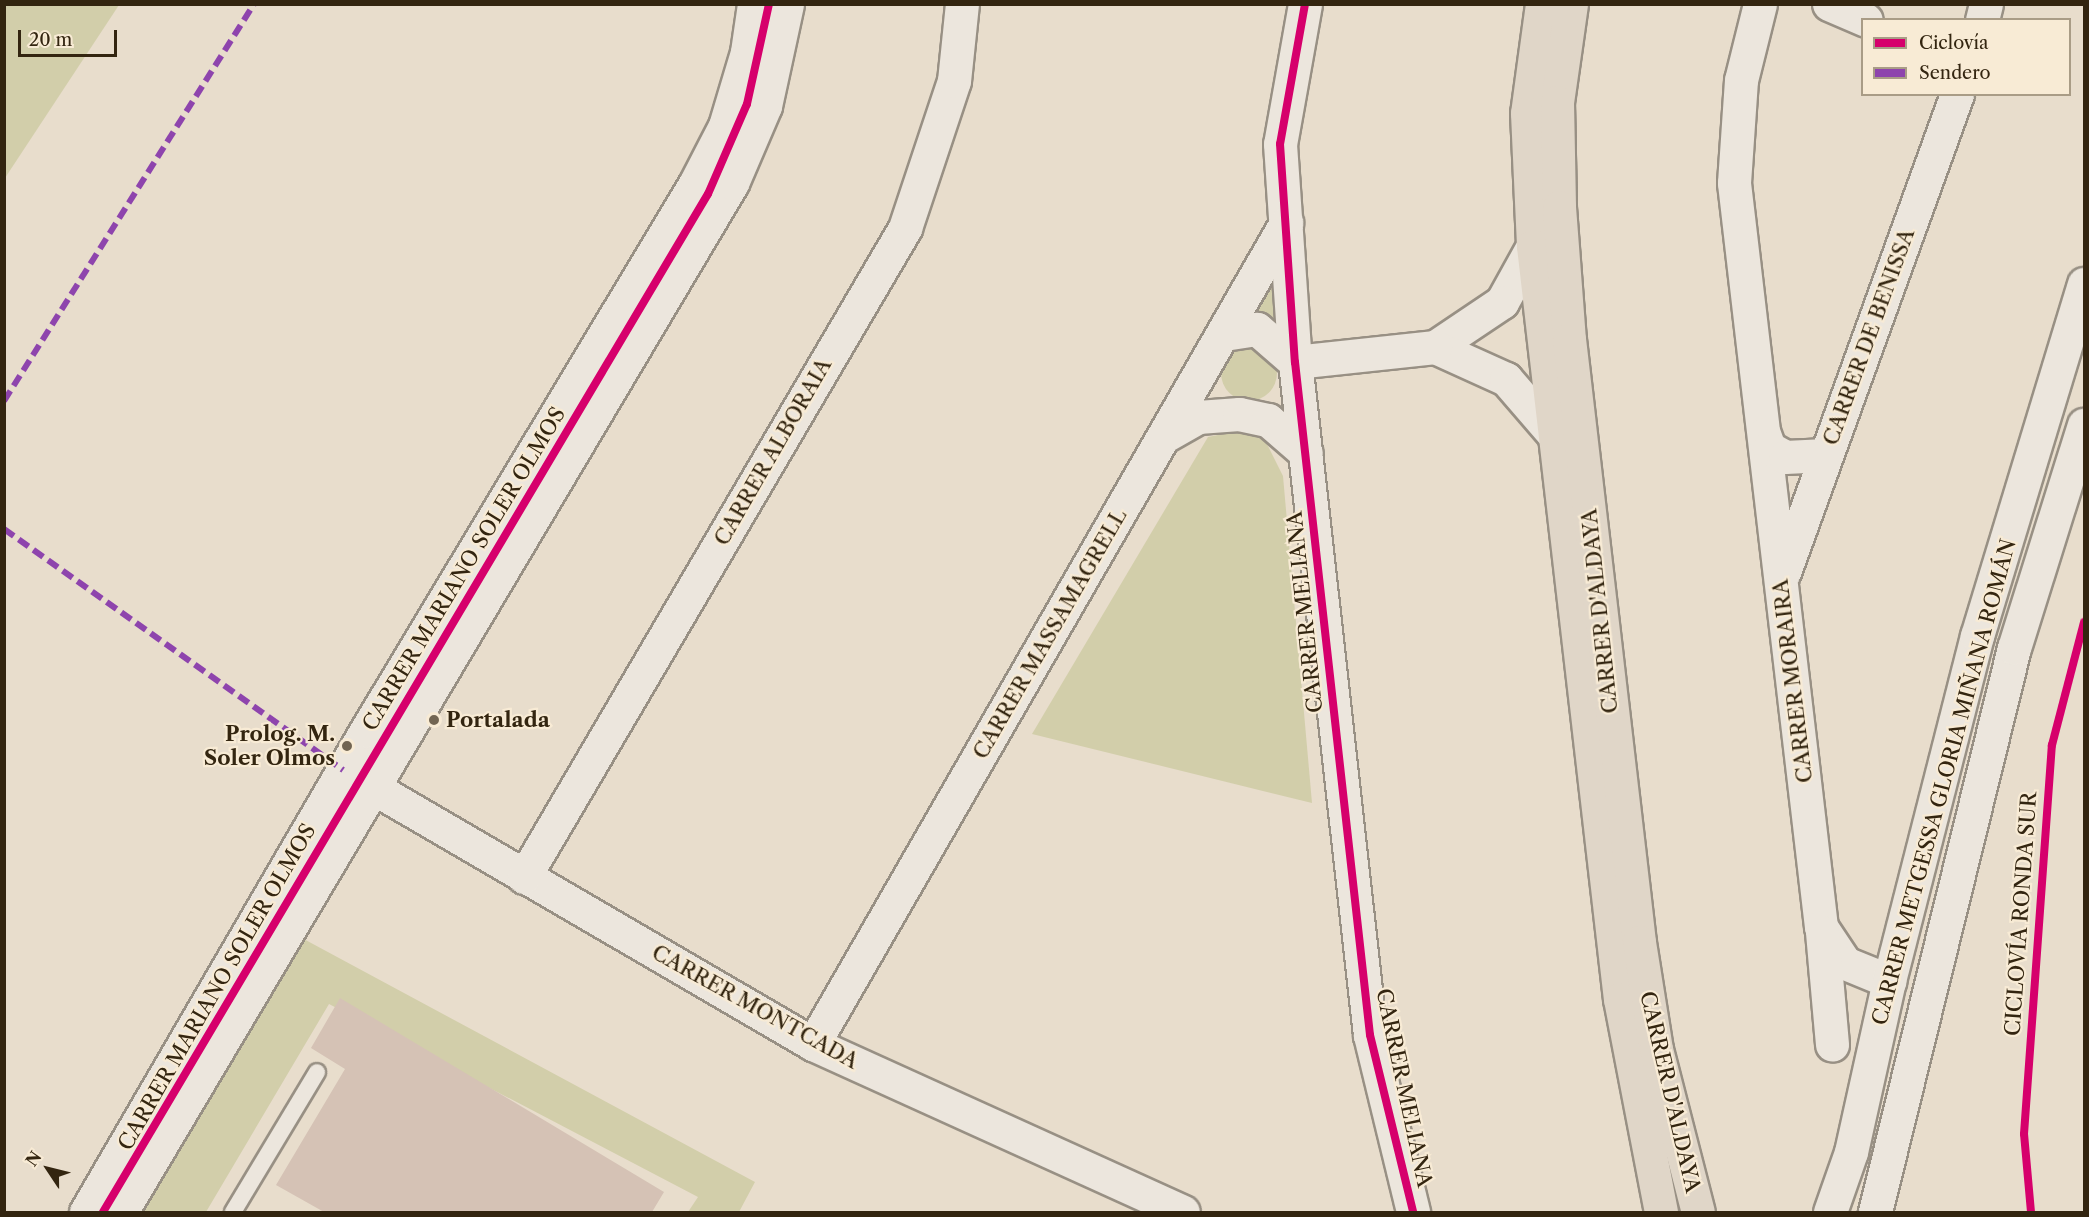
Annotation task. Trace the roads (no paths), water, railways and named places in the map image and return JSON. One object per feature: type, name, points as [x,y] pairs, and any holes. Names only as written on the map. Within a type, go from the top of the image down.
[{"type":"main road","name":"CARRER D'ALDAYA","points":[[1542,4],[1527,113],[1533,246],[1620,999],[1661,1212]]},
{"type":"main road","name":"CARRER D'ALDAYA","points":[[1571,4],[1557,102],[1559,207],[1569,339],[1639,942],[1656,1048],[1698,1212]]},
{"type":"street","name":"CARRER MARIANO SOLER OLMOS","points":[[86,1212],[343,770],[695,184],[724,126],[747,52],[754,4]]},
{"type":"street","name":"CARRER MARIANO SOLER OLMOS","points":[[121,1212],[732,183],[765,106],[787,4]]},
{"type":"street","name":"CARRER ALBORAIA","points":[[524,877],[905,228],[954,81],[962,4]]},
{"type":"street","name":"CARRER MELIANA","points":[[1305,4],[1280,144],[1295,362],[1370,1035],[1413,1212]]},
{"type":"street","name":"CARRER MORAIRA","points":[[1760,4],[1741,80],[1734,183],[1821,927],[1832,1045]]},
{"type":"street","points":[[1829,4],[1861,18]]},
{"type":"street","name":"CARRER DE BENISSA","points":[[1781,579],[1956,96]]},
{"type":"street","name":"CARRER MASSAMAGRELL","points":[[813,1044],[1286,223]]},
{"type":"street","points":[[1224,334],[1257,329],[1295,362],[1435,347],[1502,302],[1533,246]]},
{"type":"street","name":"CARRER METGESSA GLORIA MIÑANA ROMÁN","points":[[1830,1212],[1851,1152],[1889,981],[1977,636],[2085,284]]},
{"type":"street","points":[[1435,347],[1506,379],[1555,436]]},
{"type":"street","points":[[1163,437],[1198,417],[1239,414],[1268,420],[1306,453]]},
{"type":"street","name":"CARRER METGESSA GLORIA MIÑANA ROMÁN","points":[[1875,1212],[2014,648],[2085,425]]},
{"type":"street","points":[[1764,434],[1769,448],[1785,457],[1800,460],[1826,455]]},
{"type":"street","name":"CARRER MONTCADA","points":[[343,770],[813,1044],[1183,1212]]},
{"type":"street","name":"CARRER MORAIRA","points":[[1821,927],[1845,963],[1889,981]]},
{"type":"lane","points":[[234,1212],[317,1072]]},
{"type":"place","name":"Portalada","points":[[434,720]]},
{"type":"place","name":"Prolog. M. Soler Olmos","points":[[347,746]]}]
